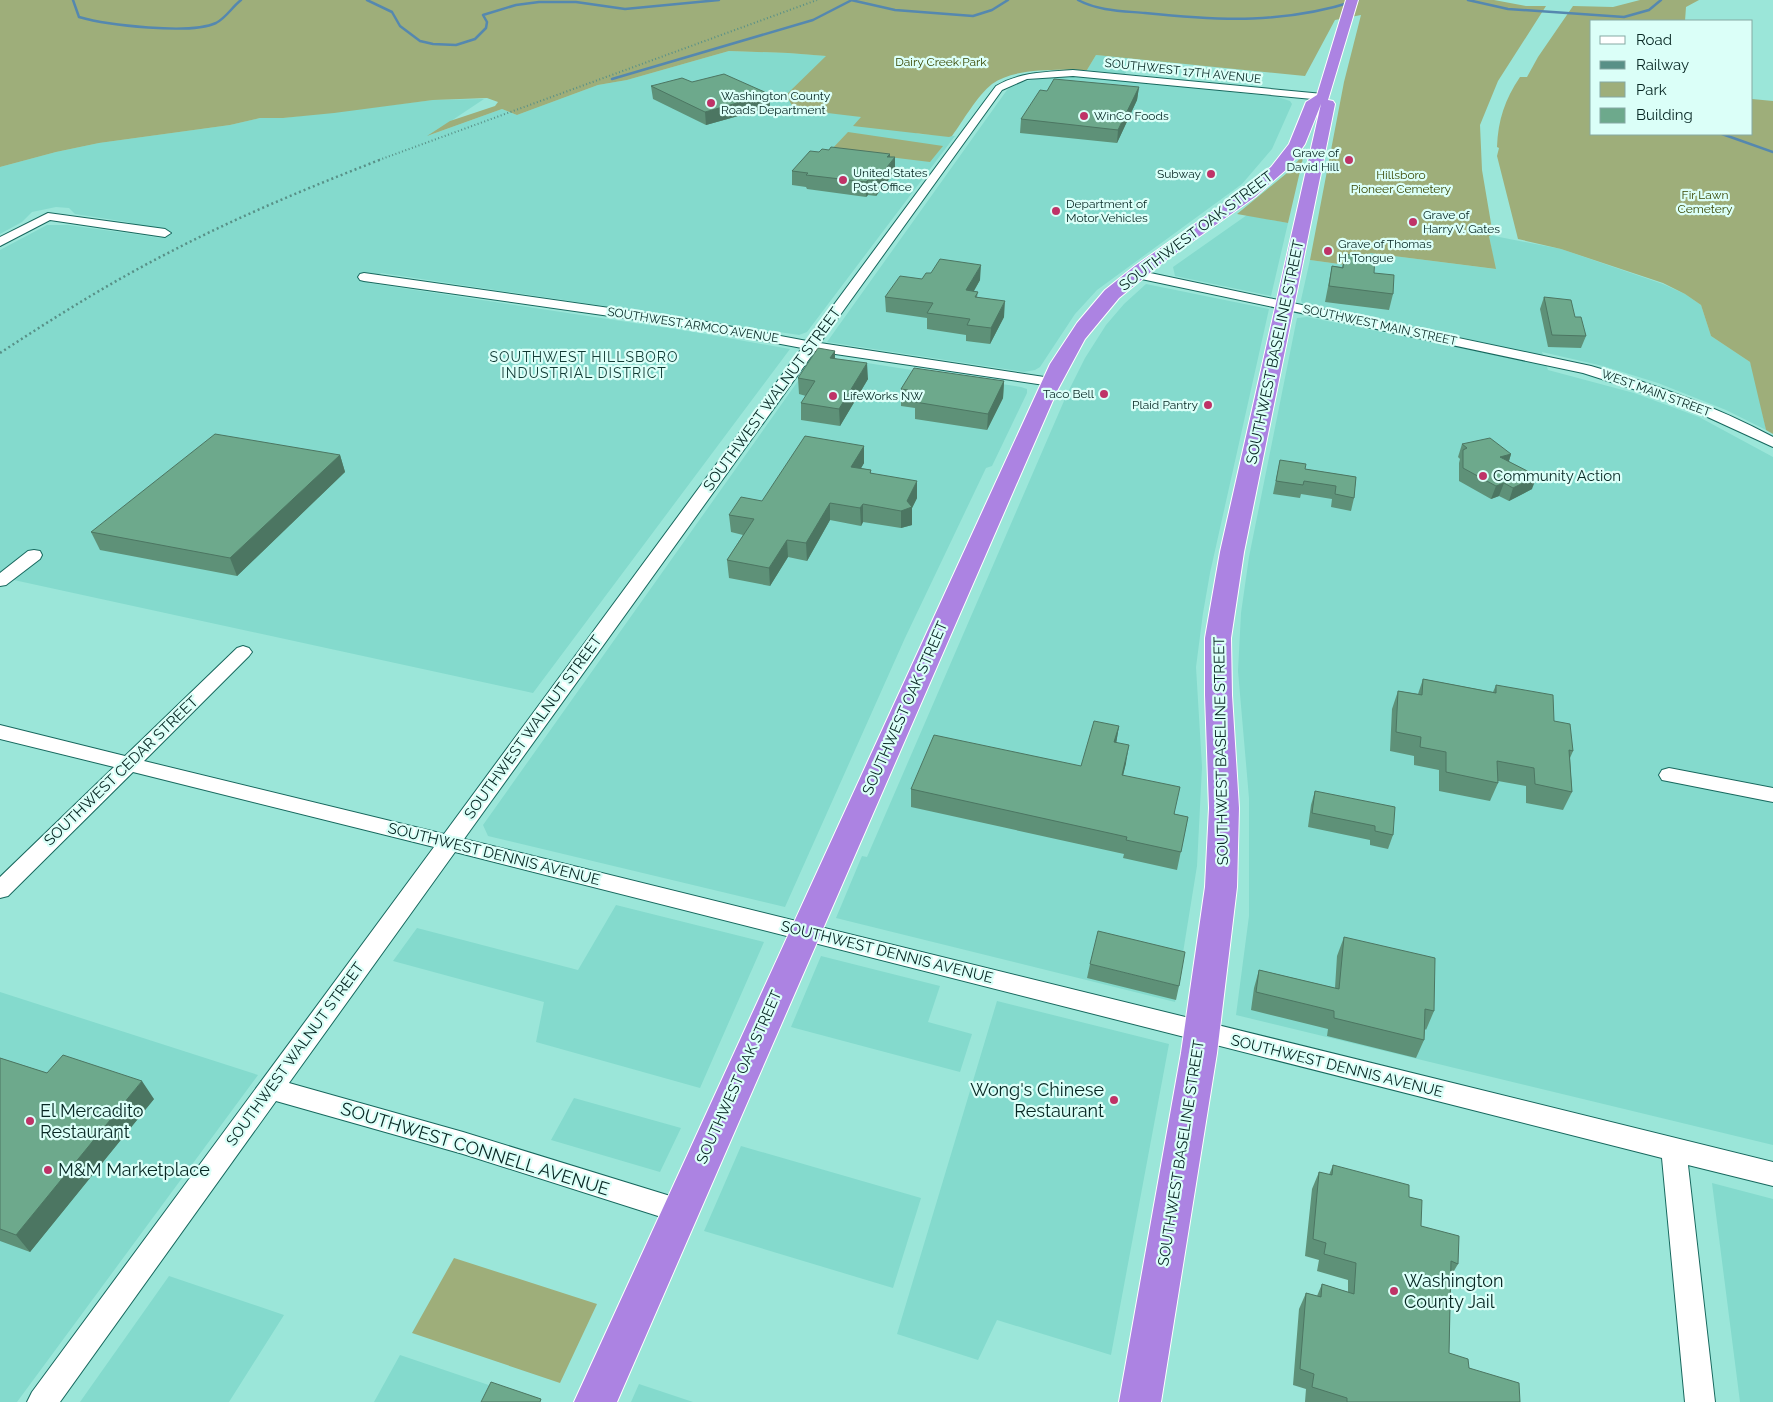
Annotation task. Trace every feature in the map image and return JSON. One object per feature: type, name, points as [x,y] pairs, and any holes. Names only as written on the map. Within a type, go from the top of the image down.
[{"type":"highway","name":"SOUTHWEST BASELINE STREET","points":[[1140,1402],[1202,1032],[1220,904],[1224,832],[1223,761],[1218,692],[1219,625],[1229,569],[1328,103],[1322,97],[1352,0]]},
{"type":"highway","name":"SOUTHWEST OAK STREET","points":[[595,1402],[804,930],[1051,382],[1072,343],[1091,317],[1136,274],[1220,215],[1272,175],[1287,159],[1298,142],[1313,102],[1322,97]]},
{"type":"street","name":"SOUTHWEST 17TH AVENUE","points":[[1041,74],[1078,73],[1322,97]]},
{"type":"street","name":"SOUTHWEST WALNUT STREET","points":[[42,1402],[996,91],[1010,81],[1041,74]]},
{"type":"street","points":[[0,242],[48,216],[165,234]]},
{"type":"street","name":"SOUTHWEST MAIN STREET","points":[[1136,274],[1535,357]]},
{"type":"street","name":"SOUTHWEST ARMCO AVENUE","points":[[364,277],[701,325],[811,345],[1051,382]]},
{"type":"street","name":"WEST MAIN STREET","points":[[1535,357],[1609,375],[1650,388],[1714,414],[1773,443]]},
{"type":"street","points":[[0,581],[34,555]]},
{"type":"street","name":"SOUTHWEST CEDAR STREET","points":[[0,890],[243,652]]},
{"type":"street","name":"SOUTHWEST DENNIS AVENUE","points":[[0,732],[804,930],[1202,1032],[1773,1174]]},
{"type":"street","points":[[1669,775],[1773,795]]},
{"type":"street","name":"SOUTHWEST CONNELL AVENUE","points":[[270,1088],[463,1143],[680,1212]]},
{"type":"street","points":[[1674,1150],[1700,1402]]},
{"type":"shaded area","points":[[729,51],[827,56],[787,95],[919,134],[955,136],[807,332],[799,335],[381,273],[368,283],[694,332],[790,349],[533,693],[0,577],[0,250],[47,225],[68,225],[162,238],[171,232],[145,228],[127,222],[75,214],[69,208],[56,207],[32,212],[22,222],[0,234],[0,167],[99,143],[230,125],[260,118],[283,118],[433,100],[484,99],[430,135],[502,109],[517,115],[598,85],[627,80]]},
{"type":"shaded area","points":[[1096,55],[1133,59],[1125,74],[1087,70]]},
{"type":"shaded area","points":[[1053,76],[1077,76],[1278,97],[1290,101],[1292,104],[1272,149],[1242,184],[1097,290],[1075,314],[1040,367],[1035,370],[1024,372],[827,342],[1007,90],[1016,83]]},
{"type":"shaded area","points":[[1247,215],[1288,223],[1271,296],[1175,276],[1173,267]]},
{"type":"shaded area","points":[[1489,235],[1561,249],[1663,284],[1685,294],[1701,305],[1711,336],[1750,362],[1754,373],[1766,430],[1726,410],[1658,383],[1603,366],[1542,352],[1548,370],[1634,393],[1699,417],[1773,457],[1773,1145],[1236,1015],[1249,916],[1249,798],[1238,671],[1241,613],[1249,557],[1297,318],[1307,317],[1520,360],[1517,350],[1302,303],[1301,300],[1310,260],[1367,268],[1370,253],[1495,269]]},
{"type":"shaded area","points":[[1146,284],[1269,309],[1210,573],[1203,613],[1196,667],[1202,767],[1197,866],[1175,1002],[836,918],[862,856],[867,857],[1067,394],[1085,358],[1106,325],[1124,304]]},
{"type":"shaded area","points":[[822,356],[1021,387],[1027,389],[1027,393],[992,466],[986,468],[905,638],[785,907],[488,836],[483,825],[815,357]]},
{"type":"shaded area","points":[[616,905],[764,942],[700,1088],[536,1042],[544,1002],[393,961],[417,928],[578,970]]},
{"type":"shaded area","points":[[821,956],[940,986],[928,1022],[972,1034],[960,1072],[791,1027]]},
{"type":"shaded area","points":[[0,992],[258,1075],[17,1402],[0,1402]]},
{"type":"shaded area","points":[[997,1001],[1169,1044],[1111,1355],[997,1320],[978,1360],[897,1334]]},
{"type":"shaded area","points":[[574,1098],[681,1128],[660,1172],[551,1140]]},
{"type":"shaded area","points":[[741,1146],[921,1198],[893,1288],[704,1231]]},
{"type":"shaded area","points":[[1712,1183],[1773,1199],[1773,1402],[1740,1402]]},
{"type":"shaded area","points":[[169,1276],[284,1315],[229,1402],[80,1402]]},
{"type":"shaded area","points":[[400,1355],[539,1402],[374,1402]]},
{"type":"shaded area","points":[[639,1384],[693,1402],[631,1402]]},
{"type":"green space","points":[[0,0],[1494,0],[1526,6],[1546,6],[1498,81],[1480,125],[1482,170],[1493,235],[1489,236],[1496,269],[1370,253],[1368,268],[1310,260],[1344,82],[1361,15],[1335,20],[1305,76],[1096,55],[1087,70],[1025,72],[992,84],[981,95],[952,136],[949,137],[853,126],[861,117],[794,109],[786,95],[826,56],[729,51],[627,80],[598,85],[517,115],[502,109],[427,136],[450,121],[495,106],[498,102],[487,98],[433,100],[334,113],[283,118],[260,118],[230,125],[99,143],[0,167]]},
{"type":"green space","name":"Fir Lawn Cemetery","points":[[1640,0],[1699,0],[1686,7],[1685,20],[1590,20],[1590,135],[1753,135],[1753,99],[1773,101],[1773,434],[1766,430],[1750,362],[1711,336],[1701,305],[1685,294],[1663,283],[1561,249],[1518,239],[1497,156],[1503,110],[1510,93],[1520,77],[1527,77],[1538,57],[1573,6],[1613,7]]},
{"type":"green space","points":[[848,132],[943,146],[930,162],[831,150]]},
{"type":"green space","points":[[1304,154],[1288,223],[1237,214],[1287,173]]},
{"type":"green space","points":[[454,1258],[597,1304],[560,1383],[412,1333]]},
{"type":"building","points":[[724,74],[769,94],[705,112],[651,86],[682,78],[692,82]]},
{"type":"building","name":"WinCo Foods","points":[[1054,79],[1139,87],[1118,130],[1021,119],[1040,90],[1047,91]]},
{"type":"building","points":[[831,147],[890,154],[887,157],[895,157],[876,181],[868,180],[866,182],[806,175],[808,173],[792,171],[810,151],[819,152],[822,149],[829,150]]},
{"type":"building","points":[[1345,254],[1375,258],[1374,273],[1394,275],[1393,294],[1329,286],[1332,266],[1343,268]]},
{"type":"building","points":[[940,259],[981,265],[966,290],[978,292],[975,297],[1005,301],[991,328],[967,325],[970,319],[927,313],[933,303],[885,297],[900,276],[922,279],[926,273],[931,273]]},
{"type":"building","points":[[1544,297],[1571,300],[1575,317],[1581,317],[1586,336],[1552,335]]},
{"type":"building","points":[[818,348],[835,351],[830,358],[867,363],[839,409],[801,403],[815,381],[798,378]]},
{"type":"building","points":[[914,368],[1004,381],[988,414],[915,402],[921,392],[901,389]]},
{"type":"building","points":[[215,434],[340,455],[230,558],[91,532]]},
{"type":"building","points":[[805,436],[864,446],[851,467],[871,470],[870,473],[917,481],[907,501],[912,507],[901,511],[863,504],[860,508],[830,503],[806,543],[787,540],[769,568],[727,560],[754,519],[729,515],[741,497],[762,501]]},
{"type":"building","points":[[1490,438],[1511,454],[1500,457],[1537,476],[1513,488],[1504,483],[1496,486],[1463,468],[1463,450],[1467,448],[1462,444]]},
{"type":"building","points":[[1280,460],[1306,464],[1305,469],[1356,477],[1354,498],[1335,494],[1336,486],[1304,481],[1303,485],[1276,481]]},
{"type":"building","points":[[1423,679],[1496,693],[1496,685],[1553,695],[1554,721],[1570,724],[1573,751],[1569,750],[1572,792],[1535,784],[1534,768],[1497,761],[1498,783],[1446,772],[1446,752],[1420,747],[1421,737],[1396,732],[1398,691],[1422,695]]},
{"type":"building","points":[[1094,721],[1119,726],[1114,742],[1129,745],[1122,775],[1180,787],[1174,814],[1188,817],[1181,852],[1126,840],[1127,837],[911,789],[934,735],[1081,766]]},
{"type":"building","points":[[1315,791],[1395,807],[1393,835],[1375,831],[1375,826],[1312,813]]},
{"type":"building","points":[[1098,931],[1185,952],[1179,986],[1090,964]]},
{"type":"building","points":[[1344,937],[1435,958],[1434,1011],[1425,1009],[1424,1040],[1334,1018],[1334,1011],[1256,992],[1259,970],[1339,989]]},
{"type":"building","name":"M&M Marketplace","points":[[63,1055],[142,1081],[16,1235],[0,1229],[0,1058],[47,1073]]},
{"type":"building","name":"Washington County Jail","points":[[1333,1165],[1409,1185],[1409,1197],[1422,1200],[1421,1226],[1459,1236],[1458,1264],[1451,1261],[1449,1353],[1468,1359],[1469,1368],[1519,1383],[1520,1402],[1347,1402],[1347,1398],[1312,1387],[1314,1374],[1300,1369],[1306,1293],[1321,1297],[1322,1284],[1354,1294],[1356,1263],[1324,1254],[1326,1243],[1313,1239],[1319,1172],[1332,1175]]},
{"type":"building","points":[[491,1382],[541,1399],[540,1402],[481,1402]]},
{"type":"waterway","points":[[73,0],[79,17],[148,28],[204,27],[216,23],[223,18],[241,0]]},
{"type":"waterway","points":[[367,0],[392,12],[400,26],[420,41],[433,44],[456,45],[475,39],[486,28],[487,22],[483,15],[516,5],[539,2],[576,2],[625,9],[719,0]]},
{"type":"waterway","points":[[612,79],[813,20],[852,0]]},
{"type":"waterway","points":[[852,0],[895,10],[973,16],[992,10],[1008,0]]},
{"type":"waterway","points":[[1078,0],[1086,4],[1111,10],[1227,19],[1279,17],[1331,8],[1358,0]]},
{"type":"waterway","points":[[1468,0],[1508,9],[1624,17],[1649,10],[1661,0]]},
{"type":"waterway","points":[[1725,135],[1773,152]]},
{"type":"railway","points":[[379,160],[817,0]]},
{"type":"railway","points":[[0,353],[126,275],[170,252],[222,226],[382,159]]},
{"type":"place","name":"Washington County Roads Department","points":[[711,103]]},
{"type":"place","name":"WinCo Foods","points":[[1084,116]]},
{"type":"place","name":"Grave of David Hill","points":[[1349,160]]},
{"type":"place","name":"Subway","points":[[1211,174]]},
{"type":"place","name":"United States Post Office","points":[[843,180]]},
{"type":"place","name":"Department of Motor Vehicles","points":[[1056,211]]},
{"type":"place","name":"Grave of Harry V. Gates","points":[[1413,222]]},
{"type":"place","name":"Grave of Thomas H. Tongue","points":[[1328,251]]},
{"type":"place","name":"Taco Bell","points":[[1104,394]]},
{"type":"place","name":"LifeWorks NW","points":[[833,396]]},
{"type":"place","name":"Plaid Pantry","points":[[1208,405]]},
{"type":"place","name":"Community Action","points":[[1483,476]]},
{"type":"place","name":"Wong's Chinese Restaurant","points":[[1114,1100]]},
{"type":"place","name":"El Mercadito Restaurant","points":[[30,1121]]},
{"type":"place","name":"M&M Marketplace","points":[[48,1170]]},
{"type":"place","name":"Washington County Jail","points":[[1394,1291]]},
{"type":"district","name":"SOUTHWEST HILLSBORO INDUSTRIAL DISTRICT","points":[[584,366]]},
{"type":"park label","name":"Dairy Creek Park","points":[[941,62]]},
{"type":"park label","name":"Hillsboro Pioneer Cemetery","points":[[1401,182]]}]
